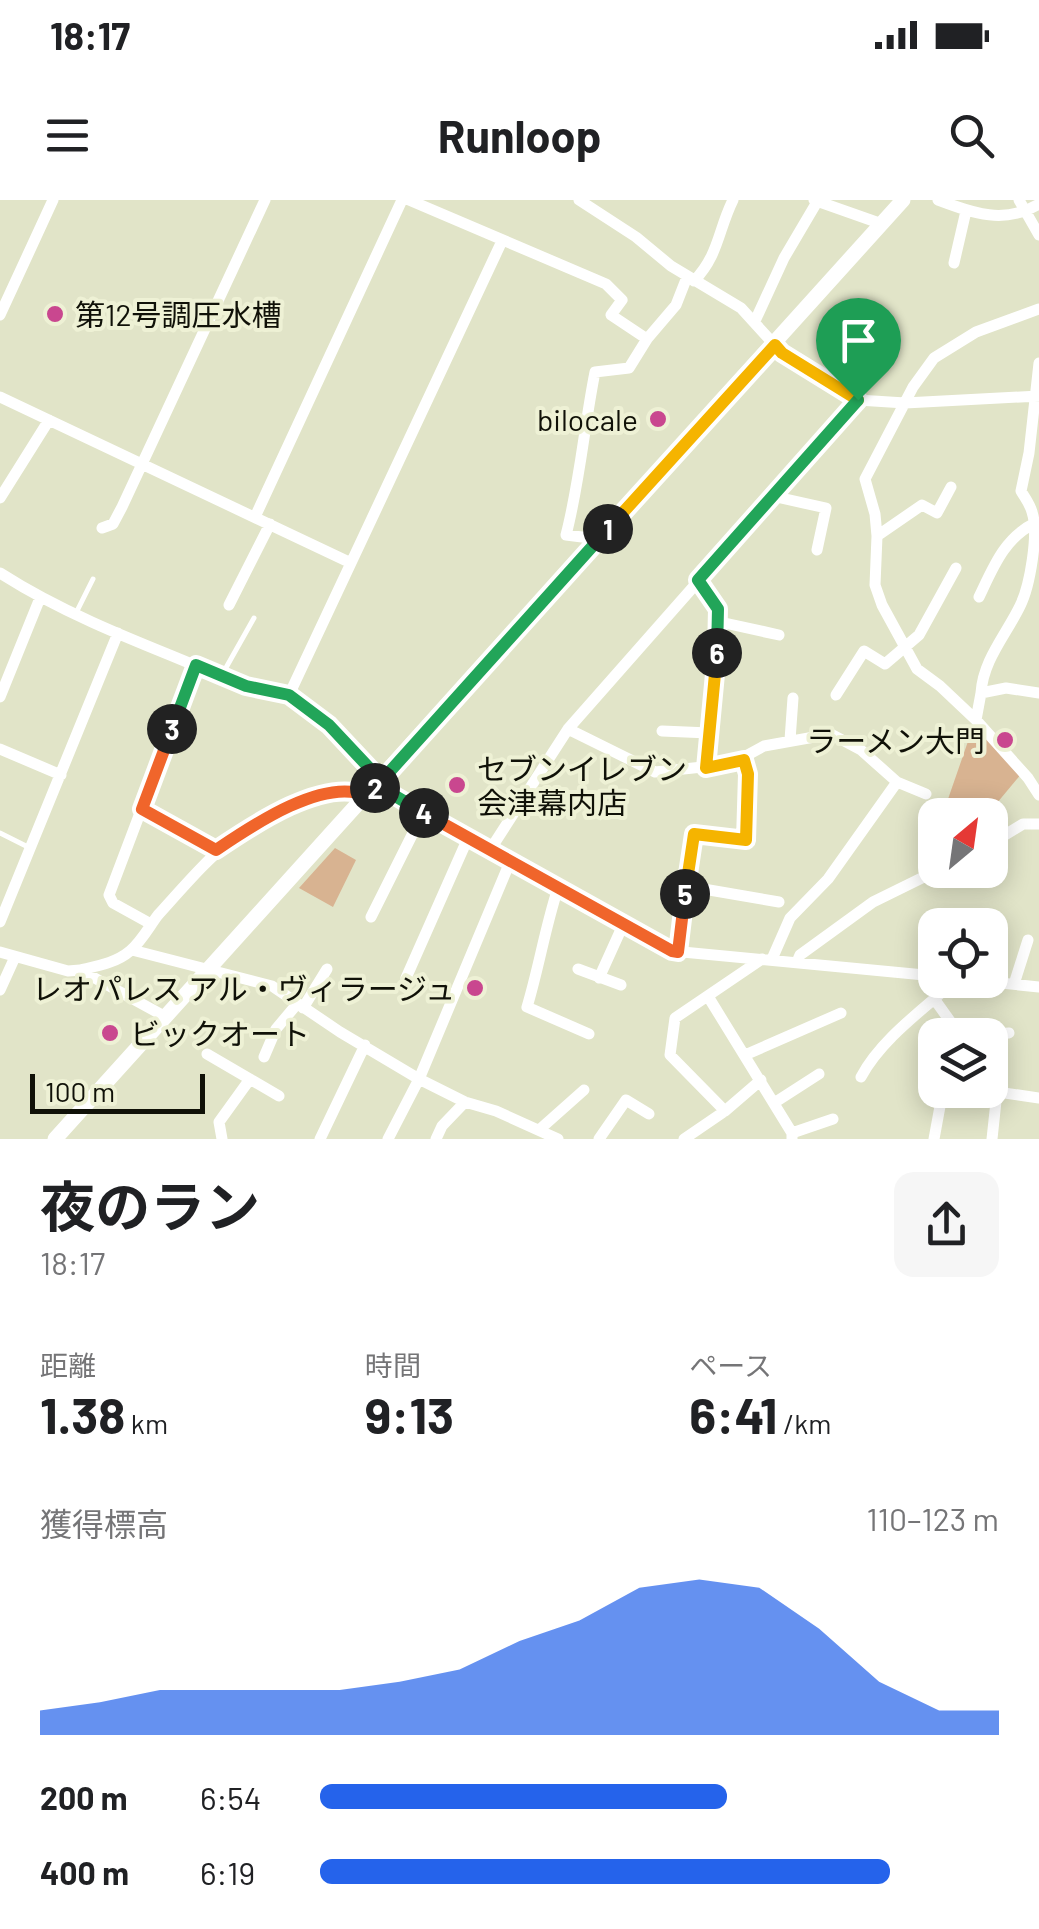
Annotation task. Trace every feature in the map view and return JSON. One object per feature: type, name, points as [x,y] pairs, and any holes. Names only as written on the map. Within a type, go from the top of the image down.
[{"type":"street","points":[[0,315],[53,200]]},
{"type":"street","points":[[102,528],[112,524],[265,200]]},
{"type":"street","points":[[255,516],[405,200],[606,284],[622,300],[611,314],[647,340]]},
{"type":"street","points":[[579,200],[690,279],[725,298],[755,322],[782,353],[858,400],[906,403],[1038,396]]},
{"type":"street","points":[[598,539],[566,534],[581,477],[581,444],[595,372],[629,368],[676,305],[690,279],[718,248],[722,223],[733,200]]},
{"type":"street","points":[[55,1139],[903,200]]},
{"type":"street","points":[[938,200],[989,216],[1039,204]]},
{"type":"street","points":[[755,322],[816,201],[882,224]]},
{"type":"street","points":[[1022,206],[1039,235]]},
{"type":"street","points":[[954,263],[966,211]]},
{"type":"street","points":[[289,695],[502,241]]},
{"type":"street","points":[[1039,309],[1007,318],[947,348],[924,369],[865,479],[877,536],[874,584],[916,669],[976,720],[1039,794]]},
{"type":"street","points":[[976,720],[982,682],[992,656],[1022,603],[1036,527],[1021,491],[1038,396],[1039,363]]},
{"type":"street","points":[[0,397],[351,563]]},
{"type":"street","points":[[490,850],[568,729],[858,400]]},
{"type":"street","points":[[0,498],[50,420]]},
{"type":"street","points":[[877,536],[922,505],[937,513],[951,487]]},
{"type":"street","points":[[772,496],[826,508],[817,550]]},
{"type":"street","points":[[228,606],[270,524]]},
{"type":"street","points":[[978,597],[1014,535],[1036,527]]},
{"type":"street","points":[[836,695],[864,652],[885,664],[906,649],[919,635],[956,568]]},
{"type":"street","points":[[0,572],[40,598],[118,633],[246,686],[289,695],[329,725],[385,790],[678,952],[918,974]]},
{"type":"street","points":[[698,580],[718,609],[720,622],[706,768]]},
{"type":"street","points":[[0,696],[40,598]]},
{"type":"street","points":[[720,622],[779,635]]},
{"type":"street","points":[[1,919],[118,633]]},
{"type":"street","points":[[151,924],[113,903],[109,895],[196,665]]},
{"type":"street","points":[[982,693],[1006,688],[1039,693]]},
{"type":"street","points":[[790,740],[792,698]]},
{"type":"street","points":[[568,729],[656,772],[744,760],[764,746],[831,734],[861,750],[897,782],[926,794]]},
{"type":"street","points":[[662,731],[710,733]]},
{"type":"street","points":[[0,749],[61,775]]},
{"type":"street","points":[[678,952],[694,834],[746,840],[748,774],[744,760]]},
{"type":"street","points":[[725,1111],[670,1055],[675,1018],[767,959],[790,918],[828,879],[897,782]]},
{"type":"street","points":[[0,952],[68,971],[110,962],[132,950],[216,850],[272,813],[300,802],[356,791],[367,796]]},
{"type":"street","points":[[142,809],[216,850]]},
{"type":"street","points":[[371,917],[423,813]]},
{"type":"street","points":[[1008,833],[1023,824],[1039,824]]},
{"type":"street","points":[[406,978],[468,838]]},
{"type":"street","points":[[388,1139],[419,1079],[510,862]]},
{"type":"street","points":[[797,962],[800,955],[872,902],[918,880]]},
{"type":"street","points":[[686,886],[778,902]]},
{"type":"street","points":[[558,888],[542,939],[542,956],[528,1007],[589,1034]]},
{"type":"street","points":[[599,978],[623,925]]},
{"type":"street","points":[[1014,984],[1028,940]]},
{"type":"street","points":[[132,950],[259,980],[419,1079],[554,1138]]},
{"type":"street","points":[[0,990],[15,956]]},
{"type":"street","points":[[264,1056],[276,1029],[300,1006],[327,969]]},
{"type":"street","points":[[578,969],[621,986]]},
{"type":"street","points":[[80,970],[166,1017]]},
{"type":"street","points":[[1008,983],[1039,986]]},
{"type":"street","points":[[709,998],[792,1136],[834,1119]]},
{"type":"street","points":[[861,1078],[868,1064],[935,1000],[948,1018]]},
{"type":"street","points":[[745,1055],[841,1013]]},
{"type":"street","points":[[320,1139],[364,1046]]},
{"type":"street","points":[[207,1054],[279,1096]]},
{"type":"street","points":[[774,1102],[819,1074]]},
{"type":"street","points":[[225,1137],[219,1122],[250,1079]]},
{"type":"street","points":[[684,1139],[761,1080]]},
{"type":"street","points":[[539,1130],[584,1090]]},
{"type":"street","points":[[1008,1093],[1039,1098]]},
{"type":"street","points":[[599,1139],[626,1100],[648,1114]]},
{"type":"street","points":[[436,1139],[442,1126],[465,1102]]},
{"type":"street","points":[[934,1139],[940,1108]]},
{"type":"street","points":[[991,1108],[992,1139]]},
{"type":"lane","points":[[76,614],[93,579]]},
{"type":"lane","points":[[222,676],[254,618]]},
{"type":"lane","points":[[0,833],[31,848]]},
{"type":"shaded area","points":[[974,724],[1022,773],[1001,798],[948,798]]},
{"type":"shaded area","points":[[335,848],[356,860],[333,907],[299,888]]},
{"type":"place","name":"第12号調圧水槽","points":[[55,314]]},
{"type":"place","name":"bilocale","points":[[658,419]]},
{"type":"place","name":"ラーメン大門","points":[[1005,740]]},
{"type":"place","name":"セブンイレブン 会津幕内店","points":[[457,785]]},
{"type":"place","name":"レオパレス アル・ヴィラージュ","points":[[475,988]]},
{"type":"place","name":"ビックオート","points":[[110,1033]]},
{"type":"route","points":[[858,400],[698,580],[718,609],[720,622],[706,768],[744,760],[748,774],[746,840],[694,834],[678,952],[385,790],[380,783],[374,773],[329,725],[289,695],[246,686],[196,665],[142,809],[216,850],[272,813],[300,802],[343,792],[356,791],[367,796],[380,783],[390,772],[598,539],[775,345],[858,400]]}]
